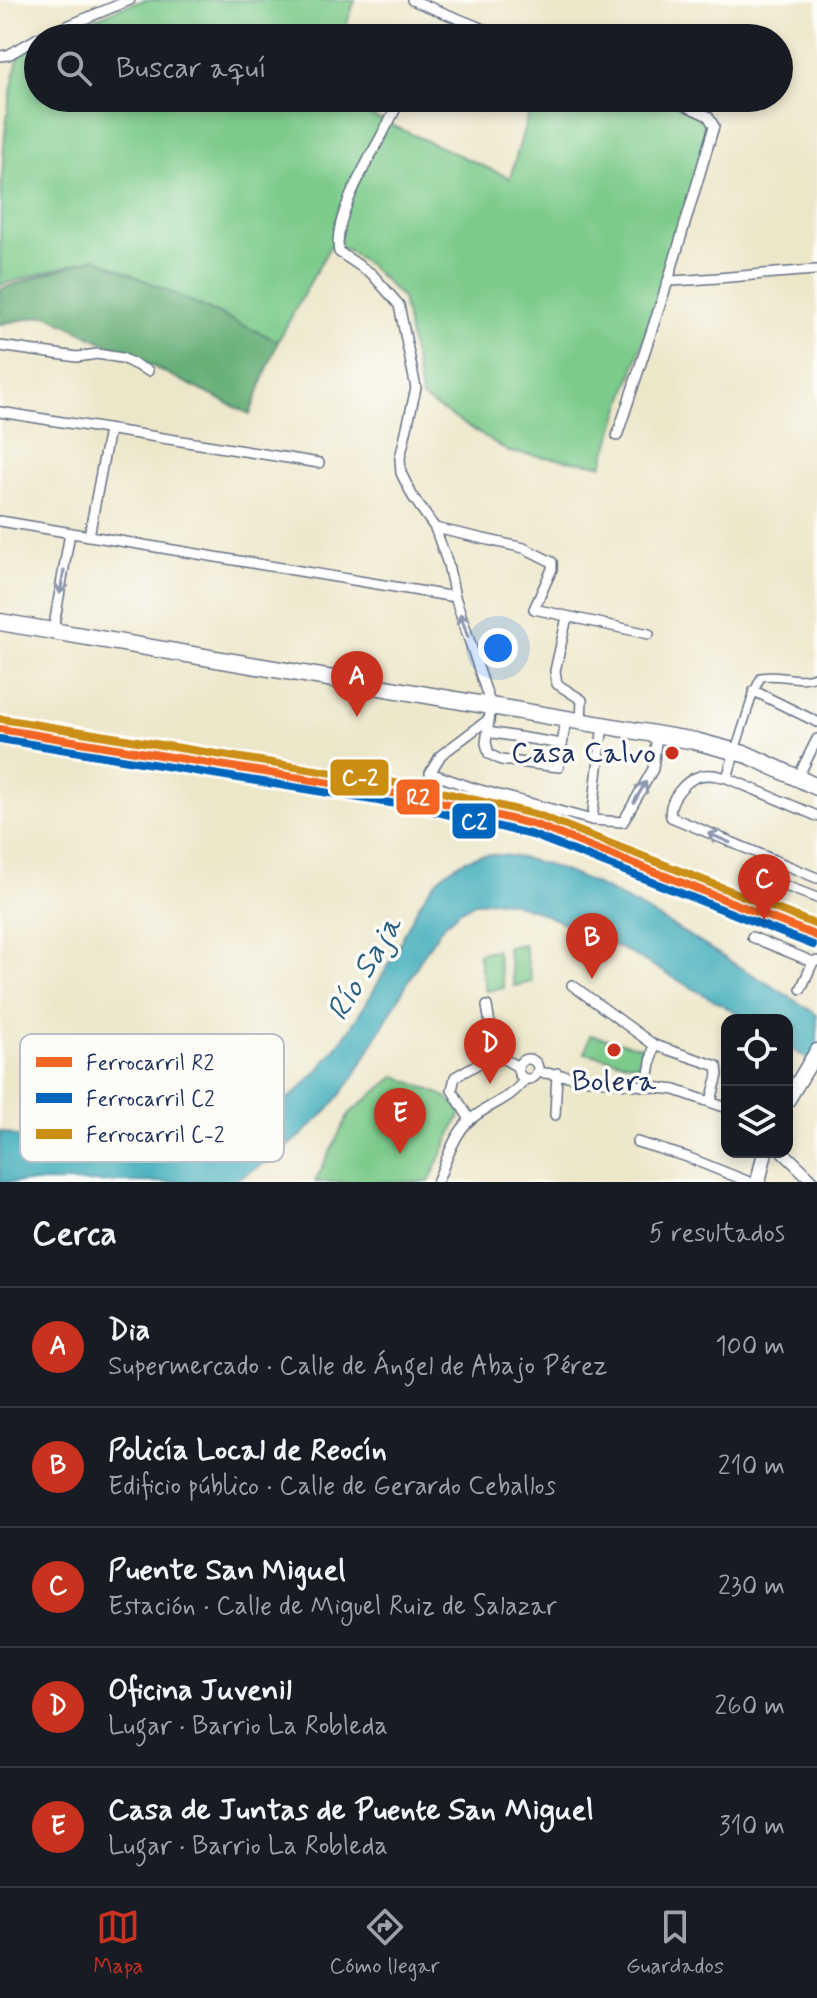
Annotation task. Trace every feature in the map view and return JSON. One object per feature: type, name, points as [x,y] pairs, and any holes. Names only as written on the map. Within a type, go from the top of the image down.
[{"type":"highway","points":[[0,622],[490,712],[603,724],[709,744],[735,751],[817,787]]},
{"type":"main road","points":[[793,1092],[817,1051]]},
{"type":"main road","points":[[758,1182],[763,1158]]},
{"type":"street","points":[[72,24],[130,0]]},
{"type":"street","points":[[412,0],[471,24]]},
{"type":"street","points":[[0,56],[24,46]]},
{"type":"street","points":[[394,112],[342,214],[336,237],[339,252],[372,274],[399,305],[410,346],[416,388],[400,458],[401,473],[413,497],[435,528],[448,564],[490,712],[486,743],[489,754],[501,760],[559,767],[562,744],[582,700],[557,684],[555,671],[567,617]]},
{"type":"street","points":[[617,436],[714,126],[708,116],[699,112]]},
{"type":"street","points":[[668,281],[717,280],[767,272],[817,270]]},
{"type":"street","points":[[0,346],[77,357],[97,354],[122,358],[148,371]]},
{"type":"street","points":[[0,412],[319,463]]},
{"type":"street","points":[[89,536],[109,430]]},
{"type":"street","points":[[0,521],[455,597]]},
{"type":"street","points":[[435,528],[524,548],[552,562],[552,569],[534,609],[649,634]]},
{"type":"street","points":[[53,631],[70,533]]},
{"type":"street","points":[[727,778],[761,677],[771,675],[808,680],[817,675]]},
{"type":"street","points":[[754,691],[817,722]]},
{"type":"street","points":[[490,712],[441,755],[430,773],[473,788],[592,820],[623,822],[653,769],[657,734]]},
{"type":"street","points":[[592,820],[603,724]]},
{"type":"street","points":[[487,732],[562,744]]},
{"type":"street","points":[[798,777],[817,739]]},
{"type":"street","points":[[817,816],[716,775],[698,776],[674,797],[669,810],[671,817],[817,878]]},
{"type":"street","points":[[767,858],[765,875],[770,880],[817,898]]},
{"type":"street","points":[[752,937],[815,962],[801,989]]},
{"type":"street","points":[[572,985],[654,1045],[717,1066],[718,1075],[711,1101]]},
{"type":"street","points":[[487,1006],[495,1054]]},
{"type":"street","points":[[647,1086],[654,1045]]},
{"type":"street","points":[[495,1054],[518,1067]]},
{"type":"street","points":[[470,1120],[452,1090],[452,1084],[455,1077],[495,1054]]},
{"type":"street","points":[[437,1182],[453,1146],[470,1120],[515,1093],[525,1079],[532,1078],[537,1072],[536,1065],[530,1060],[523,1061],[518,1067],[519,1074],[525,1079]]},
{"type":"street","points":[[537,1072],[647,1086],[721,1105]]},
{"type":"street","points":[[555,1115],[557,1073]]},
{"type":"street","points":[[637,1142],[687,1157],[749,1182]]},
{"type":"street","points":[[788,1158],[814,1182]]},
{"type":"lane","points":[[338,796],[419,810],[430,773]]},
{"type":"green space","points":[[145,0],[355,0],[347,24],[83,24]]},
{"type":"green space","points":[[24,50],[24,112],[362,112],[510,178],[529,112],[697,112],[708,116],[714,126],[602,465],[509,452],[422,398],[402,298],[371,267],[346,249],[330,246],[278,341],[95,258],[0,285],[5,137],[20,52]]},
{"type":"green space","points":[[95,258],[278,341],[250,414],[47,315],[0,324],[0,289]]},
{"type":"green space","points":[[524,944],[532,982],[514,986],[507,947]]},
{"type":"green space","points":[[496,950],[504,988],[486,991],[478,953]]},
{"type":"green space","name":"Bolera","points":[[590,1035],[642,1047],[638,1065],[585,1053]]},
{"type":"green space","points":[[396,1076],[445,1096],[462,1111],[429,1182],[315,1182],[349,1114]]},
{"type":"water","points":[[481,855],[511,856],[544,864],[614,893],[817,1015],[817,1066],[793,1050],[793,1014],[738,1014],[628,952],[532,909],[492,900],[475,903],[459,911],[441,928],[353,1078],[331,1107],[284,1149],[284,1102],[318,1070],[358,1017],[424,897],[447,871]]},
{"type":"water","points":[[0,1131],[20,1138],[20,1162],[266,1162],[232,1182],[0,1182]]},
{"type":"railway","points":[[556,834],[621,864],[817,943]]},
{"type":"rail line","name":"C-2","points":[[2,719],[425,788],[538,815],[817,925]]},
{"type":"rail line","name":"R2","points":[[0,729],[423,798],[536,825],[817,936]]},
{"type":"rail line","name":"C2","points":[[0,739],[421,808],[533,835],[813,945]]},
{"type":"place","name":"Dia","points":[[357,717]]},
{"type":"place","name":"Casa Calvo","points":[[672,753]]},
{"type":"place","name":"Puente San Miguel","points":[[764,920]]},
{"type":"place","name":"Policía Local de Reocín","points":[[592,979]]},
{"type":"place","name":"Bolera","points":[[614,1050]]},
{"type":"place","name":"Oficina Juvenil","points":[[490,1084]]},
{"type":"place","name":"Casa de Juntas de Puente San Miguel","points":[[400,1154]]},
{"type":"water label","name":"Río Saja","points":[[365,969]]}]
